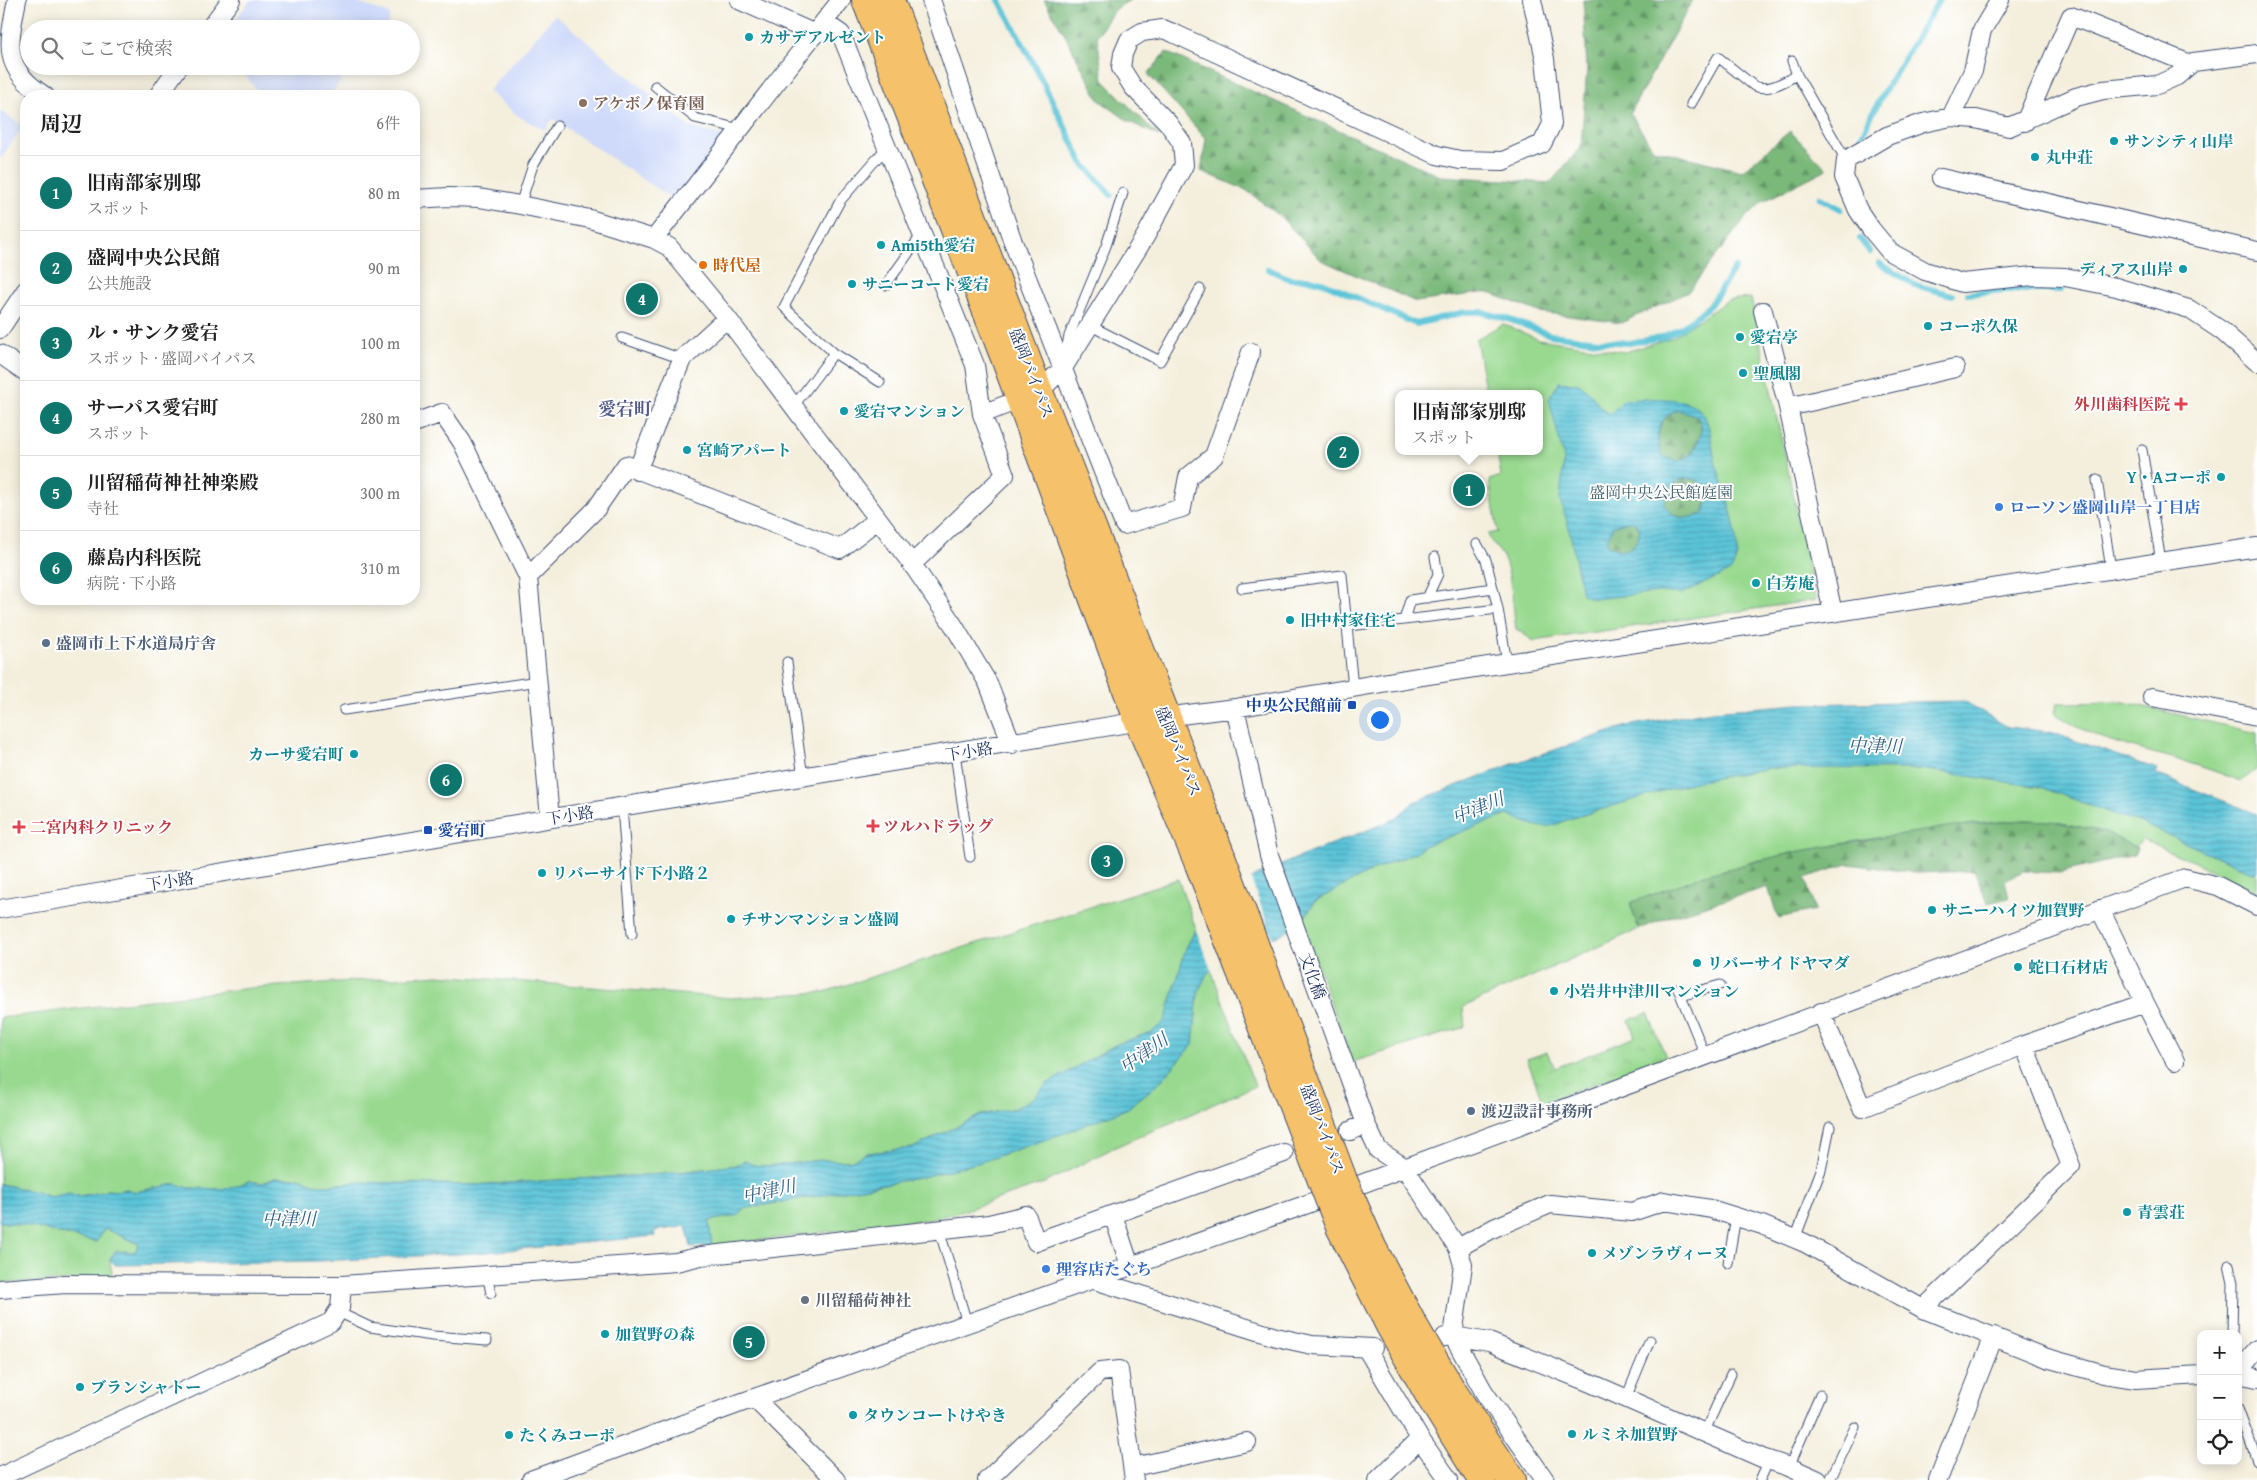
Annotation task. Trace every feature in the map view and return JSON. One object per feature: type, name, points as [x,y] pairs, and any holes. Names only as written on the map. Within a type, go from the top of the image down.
[{"type":"highway","name":"盛岡バイパス","points":[[866,0],[1016,360]]},
{"type":"highway","name":"盛岡バイパス","points":[[890,0],[1029,396],[1152,720],[1210,860],[1340,1227],[1389,1324],[1441,1394],[1512,1480]]},
{"type":"highway","name":"盛岡バイパス","points":[[1441,1394],[1482,1480]]},
{"type":"street","points":[[17,0],[5,35],[10,56],[16,70],[24,81],[37,90]]},
{"type":"street","points":[[216,20],[232,0]]},
{"type":"street","points":[[739,0],[815,34],[831,27],[841,34],[975,365],[982,414],[1005,475],[912,564]]},
{"type":"street","points":[[931,0],[1013,242],[1124,526],[1182,508],[1188,477],[1214,456],[1251,352]]},
{"type":"street","points":[[982,414],[1029,396],[1063,368],[1145,237],[1184,165],[1182,143],[1168,124],[1133,87],[1121,68],[1123,54],[1129,40],[1142,32],[1163,29],[1245,65],[1437,155],[1460,160],[1503,161],[1542,144],[1552,124],[1545,59],[1532,0]]},
{"type":"street","points":[[1951,117],[1973,70],[1982,30],[2000,0]]},
{"type":"street","points":[[654,239],[815,34],[833,4]]},
{"type":"street","points":[[2025,122],[2070,16],[2190,64]]},
{"type":"street","points":[[2257,54],[2193,62],[2176,76],[2157,85],[2103,90],[2076,97],[2045,110],[2025,122],[2009,127],[1976,119],[1951,117],[1923,123],[1887,136],[1846,160],[1844,178],[1858,210],[1890,252],[1924,271],[1962,282],[2033,276],[2065,277],[2124,289],[2168,302],[2204,317],[2257,362]]},
{"type":"street","points":[[162,90],[173,75]]},
{"type":"street","points":[[1941,178],[2257,251]]},
{"type":"street","points":[[420,198],[469,198],[520,204],[590,219],[654,239],[669,247],[727,318],[877,520],[912,564],[954,626],[988,684],[1012,744]]},
{"type":"street","points":[[0,329],[20,299]]},
{"type":"street","points":[[1763,311],[1788,407],[1833,613]]},
{"type":"street","points":[[638,471],[682,359],[727,318]]},
{"type":"street","points":[[0,354],[20,368]]},
{"type":"street","points":[[1788,407],[1955,368]]},
{"type":"street","points":[[420,421],[442,413],[462,442],[528,577],[550,818]]},
{"type":"street","points":[[528,577],[596,509],[626,466],[840,549],[877,520]]},
{"type":"street","name":"下小路","points":[[0,909],[1507,663],[2162,560],[2257,547]]},
{"type":"street","points":[[2152,697],[2257,717]]},
{"type":"street","name":"文化橋","points":[[1235,708],[1262,828],[1270,855],[1366,1124],[1378,1150],[1404,1167]]},
{"type":"street","points":[[531,1480],[754,1398],[1302,1206],[2185,878],[2218,886],[2257,906]]},
{"type":"street","points":[[2100,909],[2175,1061]]},
{"type":"street","points":[[1821,1012],[1862,1108],[2024,1044],[2145,1003]]},
{"type":"street","points":[[1923,1308],[2071,1166],[2024,1044]]},
{"type":"street","points":[[1350,1131],[1366,1124]]},
{"type":"street","points":[[0,1289],[65,1284],[342,1285],[676,1262],[701,1256],[989,1224],[1026,1215],[1036,1242],[1113,1216],[1284,1153]]},
{"type":"street","points":[[1404,1167],[1458,1248],[1463,1265],[1449,1337],[1484,1392],[1545,1480]]},
{"type":"street","points":[[1458,1248],[1494,1228],[1550,1204],[1632,1212],[1664,1201],[1710,1208],[1796,1239],[1923,1308],[2047,1358],[2104,1374],[2136,1379],[2197,1375]]},
{"type":"street","points":[[1113,1216],[1130,1266]]},
{"type":"street","points":[[1091,1280],[1285,1339],[1312,1345],[1369,1348],[1420,1439],[1449,1480]]},
{"type":"street","points":[[0,1477],[331,1322],[340,1308],[342,1285]]},
{"type":"street","points":[[1938,1480],[1994,1336]]},
{"type":"street","points":[[1449,1337],[1489,1342],[1818,1480]]},
{"type":"street","points":[[2242,1368],[2257,1349]]},
{"type":"street","points":[[987,1480],[1100,1372],[1119,1370],[1134,1473],[1248,1442]]},
{"type":"street","points":[[2242,1374],[2257,1378]]},
{"type":"street","points":[[754,1398],[836,1480]]},
{"type":"street","points":[[1378,1480],[1420,1439]]},
{"type":"lane","points":[[1691,104],[1718,57],[1754,86],[1760,88],[1771,87],[1797,75]]},
{"type":"lane","points":[[1792,61],[1797,75],[1846,160]]},
{"type":"lane","points":[[655,86],[695,118],[740,129]]},
{"type":"lane","points":[[520,204],[533,164],[556,126]]},
{"type":"lane","points":[[880,382],[834,353],[784,307],[840,201],[887,147]]},
{"type":"lane","points":[[1063,368],[1069,336],[1106,246],[1123,193]]},
{"type":"lane","points":[[886,285],[922,233]]},
{"type":"lane","points":[[1091,326],[1160,361],[1200,289]]},
{"type":"lane","points":[[622,338],[682,359]]},
{"type":"lane","points":[[793,407],[834,353]]},
{"type":"lane","points":[[2142,450],[2162,560]]},
{"type":"lane","points":[[2097,480],[2111,569]]},
{"type":"lane","points":[[1477,544],[1486,560],[1498,609],[1507,663]]},
{"type":"lane","points":[[1427,598],[1438,574],[1435,557]]},
{"type":"lane","points":[[1242,588],[1342,575],[1353,688]]},
{"type":"lane","points":[[1404,620],[1410,600],[1493,588]]},
{"type":"lane","points":[[1348,626],[1498,609]]},
{"type":"lane","points":[[786,662],[803,777]]},
{"type":"lane","points":[[344,710],[538,681]]},
{"type":"lane","points":[[955,753],[970,857]]},
{"type":"lane","points":[[622,807],[632,934]]},
{"type":"lane","points":[[1705,1055],[1680,992],[1720,984]]},
{"type":"lane","points":[[1796,1239],[1821,1170],[1830,1127]]},
{"type":"lane","points":[[1728,1263],[1736,1217]]},
{"type":"lane","points":[[939,1229],[967,1323]]},
{"type":"lane","points":[[2229,1265],[2233,1282],[2232,1330]]},
{"type":"lane","points":[[487,1275],[491,1293]]},
{"type":"lane","points":[[338,1312],[370,1327],[433,1336],[487,1340]]},
{"type":"lane","points":[[1626,1398],[1650,1340]]},
{"type":"lane","points":[[1704,1433],[1732,1374]]},
{"type":"lane","points":[[1789,1467],[1820,1395]]},
{"type":"lane","points":[[2242,1420],[2257,1460]]},
{"type":"lane","points":[[1830,1480],[1855,1427]]},
{"type":"lane","points":[[1760,1480],[1769,1460]]},
{"type":"shaded area","points":[[250,0],[350,0],[390,14],[389,20],[236,20]]},
{"type":"shaded area","name":"アケボノ保育園","points":[[555,15],[690,127],[725,136],[675,201],[553,119],[545,130],[518,116],[488,91]]},
{"type":"shaded area","points":[[245,75],[345,75],[334,90],[256,90]]},
{"type":"shaded area","points":[[0,110],[20,124],[20,130],[0,160]]},
{"type":"green space","points":[[1044,0],[1130,0],[1115,9],[1097,36],[1103,80],[1159,136],[1128,121],[1099,100],[1065,35]]},
{"type":"green space","points":[[1583,0],[1693,0],[1630,113],[1653,149],[1742,171],[1790,131],[1827,169],[1762,202],[1743,221],[1688,292],[1621,323],[1539,312],[1487,292],[1416,302],[1321,260],[1280,216],[1246,190],[1201,171],[1206,139],[1148,74],[1166,52],[1440,176],[1550,183],[1581,147],[1587,68]]},
{"type":"green space","name":"盛岡中央公民館庭園","points":[[1751,298],[1816,600],[1534,641],[1516,629],[1506,564],[1488,534],[1498,532],[1489,480],[1501,476],[1498,455],[1543,455],[1543,390],[1485,390],[1476,339],[1503,324],[1538,339],[1625,352],[1673,337],[1728,300]]},
{"type":"green space","points":[[1678,410],[1697,417],[1701,428],[1698,443],[1694,450],[1683,460],[1677,461],[1662,455],[1658,435],[1666,418]]},
{"type":"green space","points":[[1690,478],[1700,482],[1709,492],[1703,514],[1686,518],[1672,514],[1663,505],[1667,495],[1675,483]]},
{"type":"green space","points":[[1631,520],[1640,528],[1637,541],[1630,549],[1619,550],[1607,544],[1613,526]]},
{"type":"green space","points":[[2124,702],[2257,733],[2257,769],[2241,781],[2189,763],[2104,738],[2079,728],[2055,713],[2057,703]]},
{"type":"green space","points":[[1769,768],[1923,769],[2040,787],[2145,825],[2254,873],[2257,871],[2257,892],[2143,840],[2135,847],[2105,832],[2051,821],[2024,820],[1974,824],[1856,841],[1751,862],[1630,903],[1639,929],[1463,1007],[1465,1027],[1352,1062],[1302,922],[1315,901],[1367,873],[1416,852],[1426,845],[1507,815],[1536,825],[1550,826],[1689,783]]},
{"type":"green space","points":[[2024,820],[2051,821],[2105,832],[2137,848],[2134,855],[2059,873],[2023,871],[2005,880],[2009,898],[1988,903],[1974,871],[1917,873],[1848,864],[1805,878],[1815,910],[1778,918],[1768,887],[1669,917],[1639,929],[1630,903],[1704,875],[1794,852],[1947,827]]},
{"type":"green space","points":[[1178,879],[1196,929],[1186,948],[1165,1022],[1152,1032],[1117,1044],[1047,1084],[1034,1098],[1016,1108],[981,1115],[913,1148],[867,1153],[850,1161],[823,1160],[754,1166],[745,1161],[737,1165],[664,1174],[472,1185],[360,1182],[318,1185],[300,1178],[275,1178],[263,1183],[249,1181],[234,1187],[220,1189],[189,1188],[176,1184],[134,1192],[127,1189],[107,1190],[79,1196],[69,1193],[50,1197],[37,1192],[0,1184],[0,1018],[250,988],[438,975],[731,998],[824,992]]},
{"type":"green space","points":[[1211,970],[1255,1086],[1113,1148],[1047,1182],[960,1212],[925,1220],[712,1246],[709,1221],[731,1217],[742,1209],[918,1178],[981,1162],[1070,1131],[1128,1108],[1158,1084],[1193,1045],[1198,993],[1206,975]]},
{"type":"green space","points":[[1648,1013],[1666,1057],[1543,1103],[1527,1059],[1547,1052],[1555,1068],[1635,1037],[1629,1020]]},
{"type":"green space","points":[[0,1222],[25,1225],[96,1242],[105,1229],[139,1244],[135,1252],[123,1251],[111,1256],[113,1279],[0,1283]]},
{"type":"water","points":[[1559,382],[1575,383],[1581,385],[1610,414],[1624,400],[1674,400],[1684,402],[1699,409],[1709,428],[1716,464],[1730,507],[1735,530],[1737,555],[1731,571],[1681,594],[1659,592],[1593,599],[1582,594],[1569,528],[1560,499],[1564,459],[1549,399]],"holes":[[[1678,410],[1697,417],[1701,428],[1698,443],[1694,450],[1683,460],[1677,461],[1662,455],[1658,435],[1659,428],[1666,417]],[[1690,478],[1700,482],[1709,492],[1708,502],[1703,514],[1686,518],[1681,517],[1672,514],[1664,505],[1672,486],[1684,479]],[[1631,520],[1640,528],[1639,535],[1633,546],[1629,549],[1619,550],[1607,544],[1613,526]]]},
{"type":"water","name":"中津川","points":[[1964,701],[2008,727],[2050,732],[2157,769],[2155,774],[2257,814],[2257,871],[2254,873],[2145,825],[2040,787],[1923,769],[1769,768],[1689,783],[1549,826],[1536,826],[1507,815],[1426,845],[1416,852],[1367,873],[1315,901],[1299,925],[1211,970],[1206,975],[1198,993],[1193,1045],[1158,1084],[1128,1108],[1070,1131],[981,1162],[918,1178],[742,1209],[739,1215],[709,1221],[712,1246],[691,1247],[686,1226],[654,1231],[655,1236],[477,1253],[321,1261],[116,1265],[110,1261],[115,1251],[135,1252],[139,1244],[105,1229],[96,1242],[25,1225],[0,1222],[0,1184],[37,1192],[50,1197],[69,1193],[80,1196],[107,1190],[127,1189],[134,1192],[176,1184],[189,1188],[220,1189],[234,1187],[249,1181],[263,1183],[275,1178],[300,1178],[318,1185],[360,1182],[472,1185],[664,1174],[737,1165],[745,1161],[754,1165],[767,1166],[823,1160],[850,1161],[867,1153],[913,1148],[981,1115],[1016,1108],[1034,1098],[1047,1084],[1117,1044],[1152,1032],[1165,1021],[1186,948],[1195,931],[1225,901],[1254,877],[1395,819],[1414,802],[1515,763],[1627,726],[1711,711],[1799,704]]},
{"type":"pier","points":[[1250,877],[1274,941],[1225,962],[1212,972],[1195,927]]},
{"type":"waterway","points":[[999,0],[1039,74],[1082,162],[1111,195]]},
{"type":"waterway","points":[[1859,143],[1886,88],[1939,0]]},
{"type":"waterway","points":[[1820,198],[1841,209]]},
{"type":"waterway","points":[[1860,239],[1870,252]]},
{"type":"waterway","points":[[1879,263],[1915,285],[1952,295]]},
{"type":"waterway","points":[[1268,269],[1290,279],[1310,279],[1324,283],[1416,324],[1465,312],[1481,312],[1508,319],[1551,335],[1630,343],[1663,337],[1683,327],[1710,305],[1735,268]]},
{"type":"waterway","points":[[1968,294],[2003,290],[2061,290]]},
{"type":"place","name":"カサデアルゼント","points":[[749,37]]},
{"type":"place","name":"アケボノ保育園","points":[[583,103]]},
{"type":"place","name":"サンシティ山岸","points":[[2114,141]]},
{"type":"place","name":"丸中荘","points":[[2035,157]]},
{"type":"place","name":"Ami5th愛宕","points":[[881,245]]},
{"type":"place","name":"時代屋","points":[[703,265]]},
{"type":"place","name":"ディアス山岸","points":[[2183,269]]},
{"type":"place","name":"サニーコート愛宕","points":[[852,284]]},
{"type":"place","name":"サーパス愛宕町","points":[[642,299]]},
{"type":"place","name":"コーポ久保","points":[[1928,326]]},
{"type":"place","name":"愛宕亭","points":[[1740,337]]},
{"type":"place","name":"聖風閣","points":[[1743,373]]},
{"type":"place","name":"外川歯科医院","points":[[2181,404]]},
{"type":"place","name":"愛宕マンション","points":[[844,411]]},
{"type":"place","name":"宮崎アパート","points":[[687,450]]},
{"type":"place","name":"盛岡中央公民館","points":[[1343,452]]},
{"type":"place","name":"Y・Aコーポ","points":[[2221,477]]},
{"type":"place","name":"旧南部家別邸","points":[[1469,490]]},
{"type":"place","name":"ローソン盛岡山岸一丁目店","points":[[1999,507]]},
{"type":"place","name":"白芳庵","points":[[1756,583]]},
{"type":"place","name":"旧中村家住宅","points":[[1290,620]]},
{"type":"place","name":"盛岡市上下水道局庁舎","points":[[46,643]]},
{"type":"place","name":"中央公民館前","points":[[1352,705]]},
{"type":"place","name":"カーサ愛宕町","points":[[354,754]]},
{"type":"place","name":"藤島内科医院","points":[[446,780]]},
{"type":"place","name":"ツルハドラッグ","points":[[873,826]]},
{"type":"place","name":"二宮内科クリニック","points":[[19,827]]},
{"type":"place","name":"愛宕町","points":[[428,830]]},
{"type":"place","name":"ル・サンク愛宕","points":[[1107,861]]},
{"type":"place","name":"リバーサイド下小路２","points":[[542,873]]},
{"type":"place","name":"サニーハイツ加賀野","points":[[1932,910]]},
{"type":"place","name":"チサンマンション盛岡","points":[[731,919]]},
{"type":"place","name":"リバーサイドヤマダ","points":[[1697,963]]},
{"type":"place","name":"蛇口石材店","points":[[2018,967]]},
{"type":"place","name":"小岩井中津川マンション","points":[[1554,991]]},
{"type":"place","name":"渡辺設計事務所","points":[[1471,1111]]},
{"type":"place","name":"青雲荘","points":[[2127,1212]]},
{"type":"place","name":"メゾンラヴィーヌ","points":[[1592,1253]]},
{"type":"place","name":"理容店たぐち","points":[[1046,1269]]},
{"type":"place","name":"川留稲荷神社","points":[[805,1300]]},
{"type":"place","name":"加賀野の森","points":[[605,1334]]},
{"type":"place","name":"川留稲荷神社神楽殿","points":[[749,1342]]},
{"type":"place","name":"ブランシャトー","points":[[80,1387]]},
{"type":"place","name":"タウンコートけやき","points":[[853,1415]]},
{"type":"place","name":"ルミネ加賀野","points":[[1572,1434]]},
{"type":"place","name":"たくみコーポ","points":[[509,1435]]},
{"type":"district","name":"愛宕町","points":[[625,409]]}]
